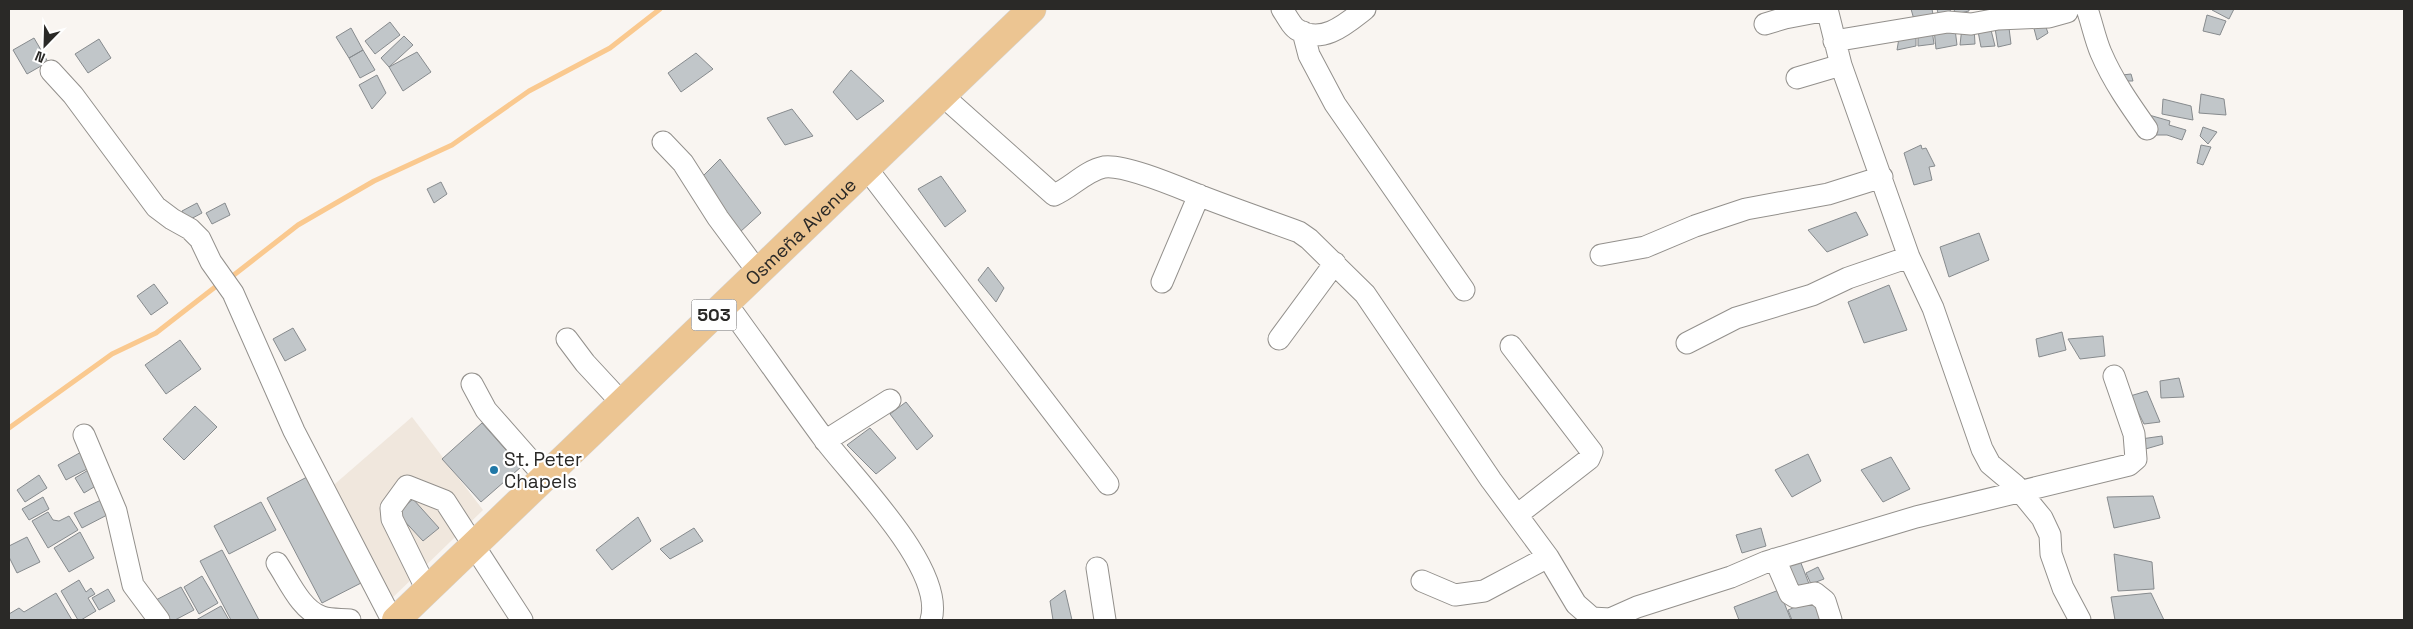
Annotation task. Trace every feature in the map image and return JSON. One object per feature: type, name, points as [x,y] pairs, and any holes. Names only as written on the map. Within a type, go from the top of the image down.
[{"type":"main road","name":"Osmeña Avenue","points":[[394,620],[943,96],[1021,13]]},
{"type":"street","points":[[1282,9],[1298,30],[1316,35],[1339,29],[1365,9]]},
{"type":"street","points":[[1765,24],[1827,9],[1834,40],[1909,257],[1933,308],[1986,457],[1990,464],[2022,492],[2042,518],[2050,535],[2051,554],[2059,571],[2063,588],[2080,620]]},
{"type":"street","points":[[1834,40],[1948,22],[1972,24],[1998,19],[2049,17],[2067,12],[2068,9]]},
{"type":"street","points":[[2087,9],[2100,52],[2111,73],[2147,129]]},
{"type":"street","points":[[1303,32],[1309,54],[1335,104],[1464,290]]},
{"type":"street","points":[[1797,78],[1842,64]]},
{"type":"street","points":[[51,71],[73,95],[156,207],[172,219],[190,228],[200,239],[211,262],[233,293],[294,431],[306,450],[352,546],[394,620]]},
{"type":"street","points":[[943,96],[1054,195],[1096,170],[1106,167],[1168,181],[1199,195],[1299,232],[1365,294],[1468,448],[1548,557],[1576,604],[1592,618],[1610,619],[1637,607],[1731,577],[1775,559],[1916,517],[2129,465],[2136,459],[2134,434],[2114,376]]},
{"type":"street","points":[[663,142],[682,163],[718,218],[758,272]]},
{"type":"street","points":[[866,169],[1108,484]]},
{"type":"street","points":[[1601,255],[1645,247],[1695,226],[1746,209],[1828,194],[1882,177]]},
{"type":"street","points":[[1162,282],[1199,195]]},
{"type":"street","points":[[1687,343],[1736,318],[1812,295],[1848,278],[1909,257]]},
{"type":"street","points":[[1279,339],[1334,263]]},
{"type":"street","points":[[726,303],[825,441],[892,521],[926,578],[934,610],[931,620]]},
{"type":"street","points":[[567,339],[585,363],[622,403]]},
{"type":"street","points":[[1511,346],[1592,452],[1590,459],[1517,515]]},
{"type":"street","points":[[472,384],[486,410],[545,477]]},
{"type":"street","points":[[825,441],[890,400]]},
{"type":"street","points":[[84,435],[116,511],[133,585],[159,620]]},
{"type":"street","points":[[427,590],[392,519],[391,508],[407,486],[445,501],[522,620]]},
{"type":"street","points":[[1422,581],[1455,595],[1484,591],[1548,557]]},
{"type":"street","points":[[1775,559],[1790,594],[1794,597],[1815,593],[1825,601],[1831,620]]},
{"type":"street","points":[[277,563],[306,607],[315,614],[325,618],[350,620]]},
{"type":"street","points":[[1098,568],[1105,620]]},
{"type":"shaded area","points":[[412,417],[483,510],[387,603],[328,490]]},
{"type":"building","points":[[1911,9],[1932,9],[1934,20],[1915,23]]},
{"type":"building","points":[[1937,9],[1950,9],[1951,14],[1939,17]]},
{"type":"building","points":[[1954,9],[1969,9],[1969,11],[1955,14]]},
{"type":"building","points":[[2213,9],[2234,9],[2229,19]]},
{"type":"building","points":[[2207,15],[2226,21],[2220,35],[2203,31]]},
{"type":"building","points":[[2043,19],[2048,33],[2037,40],[2032,21]]},
{"type":"building","points":[[390,22],[400,35],[375,54],[365,41]]},
{"type":"building","points":[[1977,26],[1990,26],[1995,46],[1981,47]]},
{"type":"building","points":[[1962,27],[1974,27],[1975,44],[1960,45]]},
{"type":"building","points":[[351,28],[363,50],[349,58],[336,37]]},
{"type":"building","points":[[1995,28],[2009,28],[2011,44],[1998,47]]},
{"type":"building","points":[[1934,29],[1955,29],[1957,45],[1936,49]]},
{"type":"building","points":[[1918,30],[1932,30],[1934,44],[1918,46]]},
{"type":"building","points":[[1916,31],[1916,46],[1897,50],[1900,32]]},
{"type":"building","points":[[404,36],[413,45],[389,67],[381,58]]},
{"type":"building","points":[[34,38],[48,62],[27,74],[13,50]]},
{"type":"building","points":[[99,39],[111,58],[88,73],[75,54]]},
{"type":"building","points":[[363,50],[375,70],[360,78],[349,58]]},
{"type":"building","points":[[417,52],[431,72],[403,91],[389,67]]},
{"type":"building","points":[[696,53],[713,69],[681,92],[668,73]]},
{"type":"building","points":[[851,70],[884,101],[857,120],[833,92]]},
{"type":"building","points":[[2131,74],[2133,81],[2118,81],[2114,76]]},
{"type":"building","points":[[377,75],[386,93],[372,109],[359,85]]},
{"type":"building","points":[[2201,94],[2224,99],[2226,115],[2199,113]]},
{"type":"building","points":[[2163,99],[2191,106],[2193,120],[2162,114]]},
{"type":"building","points":[[792,109],[813,136],[785,145],[767,118]]},
{"type":"building","points":[[2149,115],[2170,121],[2169,125],[2186,130],[2182,140],[2167,135],[2149,135]]},
{"type":"building","points":[[2203,127],[2217,132],[2208,144],[2200,136]]},
{"type":"building","points":[[1921,145],[1922,149],[1926,148],[1935,166],[1929,167],[1932,180],[1914,185],[1904,153]]},
{"type":"building","points":[[2201,145],[2211,147],[2203,165],[2197,163]]},
{"type":"building","points":[[720,159],[761,213],[740,232],[701,178]]},
{"type":"building","points":[[941,176],[966,211],[945,227],[918,189]]},
{"type":"building","points":[[441,182],[447,194],[434,203],[427,189]]},
{"type":"building","points":[[197,203],[202,213],[187,221],[182,211]]},
{"type":"building","points":[[225,203],[230,215],[212,224],[206,213]]},
{"type":"building","points":[[1856,212],[1868,235],[1827,252],[1808,230]]},
{"type":"building","points":[[1979,233],[1989,260],[1949,277],[1940,247]]},
{"type":"building","points":[[988,267],[1004,288],[996,302],[978,280]]},
{"type":"building","points":[[154,284],[168,303],[151,315],[137,296]]},
{"type":"building","points":[[1889,285],[1907,330],[1864,343],[1848,302]]},
{"type":"building","points":[[293,328],[306,350],[285,361],[273,339]]},
{"type":"building","points":[[2062,332],[2066,350],[2039,357],[2036,339]]},
{"type":"building","points":[[2103,336],[2105,356],[2080,359],[2068,339]]},
{"type":"building","points":[[180,340],[201,369],[166,394],[145,365]]},
{"type":"building","points":[[2179,378],[2184,397],[2161,398],[2160,381]]},
{"type":"building","points":[[2147,391],[2160,422],[2144,424],[2130,396]]},
{"type":"building","points":[[906,402],[933,436],[917,450],[890,414]]},
{"type":"building","points":[[195,406],[217,427],[184,460],[163,439]]},
{"type":"building","points":[[482,423],[521,467],[481,502],[442,459]]},
{"type":"building","points":[[870,428],[896,458],[876,474],[847,445]]},
{"type":"building","points":[[2162,436],[2163,444],[2142,450],[2141,439]]},
{"type":"building","points":[[83,451],[91,467],[66,480],[58,465]]},
{"type":"building","points":[[1808,454],[1821,481],[1792,497],[1775,470]]},
{"type":"building","points":[[1891,457],[1910,489],[1883,502],[1861,470]]},
{"type":"building","points":[[90,469],[99,484],[84,493],[75,478]]},
{"type":"building","points":[[39,475],[47,488],[25,502],[17,490]]},
{"type":"building","points":[[307,477],[363,582],[322,603],[267,498]]},
{"type":"building","points":[[2153,496],[2160,518],[2114,528],[2107,497]]},
{"type":"building","points":[[43,497],[49,509],[29,520],[22,509]]},
{"type":"building","points":[[413,499],[439,528],[423,541],[397,513]]},
{"type":"building","points":[[101,500],[109,514],[82,528],[74,513]]},
{"type":"building","points":[[261,502],[276,530],[229,554],[214,526]]},
{"type":"building","points":[[48,512],[53,520],[59,521],[69,516],[78,530],[48,548],[32,521]]},
{"type":"building","points":[[638,517],[651,541],[612,570],[596,550]]},
{"type":"building","points":[[694,528],[703,541],[670,559],[660,549]]},
{"type":"building","points":[[1761,528],[1766,546],[1742,553],[1736,535]]},
{"type":"building","points":[[80,532],[94,558],[69,572],[54,548]]},
{"type":"building","points":[[27,537],[40,562],[17,573],[9,557],[9,546]]},
{"type":"building","points":[[222,550],[259,620],[231,620],[200,561]]},
{"type":"building","points":[[2114,554],[2152,562],[2154,589],[2118,591]]},
{"type":"building","points":[[1799,558],[1811,589],[1797,594],[1786,563]]},
{"type":"building","points":[[1818,567],[1824,579],[1811,584],[1806,573]]},
{"type":"building","points":[[202,576],[218,603],[199,614],[184,587]]},
{"type":"building","points":[[79,580],[86,592],[91,588],[95,594],[88,598],[96,611],[81,620],[78,620],[61,591]]},
{"type":"building","points":[[181,587],[194,610],[175,620],[165,620],[154,601]]},
{"type":"building","points":[[108,589],[115,601],[99,610],[92,598]]},
{"type":"building","points":[[1065,590],[1072,620],[1053,620],[1050,601]]},
{"type":"building","points":[[1779,590],[1791,620],[1739,620],[1734,607]]},
{"type":"building","points":[[56,593],[72,620],[9,620],[9,614],[19,608],[24,612]]},
{"type":"building","points":[[2151,593],[2164,620],[2115,620],[2111,597]]},
{"type":"building","points":[[1817,598],[1826,620],[1792,620],[1788,610]]},
{"type":"building","points":[[221,606],[229,620],[196,620]]},
{"type":"waterway","points":[[230,278],[298,225],[374,181],[452,145],[529,91],[610,48],[660,9]]},
{"type":"waterway","points":[[9,428],[112,354],[156,333],[219,284]]},
{"type":"place","name":"St. Peter Chapels","points":[[494,470]]}]
